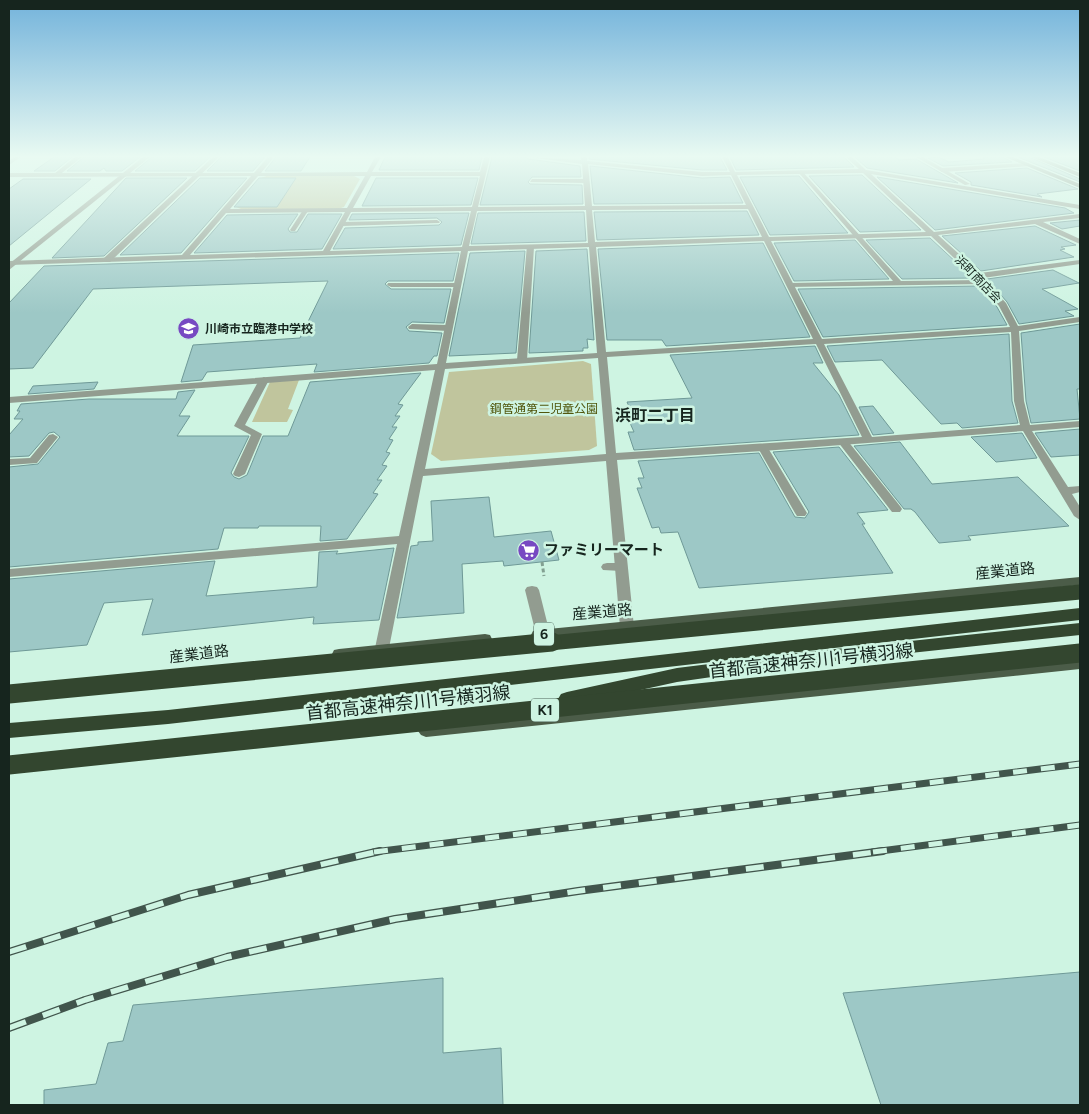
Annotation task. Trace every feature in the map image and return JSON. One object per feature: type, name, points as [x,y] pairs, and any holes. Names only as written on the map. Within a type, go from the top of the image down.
[{"type":"highway","points":[[9,695],[1080,592]]},
{"type":"highway","points":[[423,731],[677,675],[785,654],[1080,614]]},
{"type":"highway","points":[[9,731],[178,716],[785,654],[1080,629]]},
{"type":"highway","name":"首都高速神奈川1号横羽線","points":[[9,765],[1080,654]]},
{"type":"main road","name":"産業道路","points":[[9,695],[382,648],[627,627],[1080,581]]},
{"type":"main road","points":[[9,772],[1080,664]]},
{"type":"street","points":[[11,265],[82,209]]},
{"type":"street","points":[[107,260],[161,209]]},
{"type":"street","points":[[382,648],[474,209]]},
{"type":"street","points":[[184,258],[224,211],[589,209],[627,627]]},
{"type":"street","points":[[750,209],[869,440]]},
{"type":"street","points":[[834,209],[899,284]]},
{"type":"street","name":"浜町商店会","points":[[905,209],[978,276],[1003,305],[1015,329],[1019,401],[1025,427],[1080,516]]},
{"type":"street","points":[[325,254],[349,210]]},
{"type":"street","points":[[293,230],[305,211]]},
{"type":"street","points":[[11,265],[107,260],[932,234],[1080,216]]},
{"type":"street","points":[[342,224],[437,222]]},
{"type":"street","points":[[1037,222],[1080,242]]},
{"type":"street","points":[[522,360],[530,247]]},
{"type":"street","points":[[978,276],[1080,262]]},
{"type":"street","points":[[791,285],[984,282]]},
{"type":"street","points":[[391,285],[458,285]]},
{"type":"street","points":[[11,402],[522,360],[1015,329],[1080,319]]},
{"type":"street","points":[[412,327],[448,328]]},
{"type":"street","points":[[239,474],[257,434],[239,426],[264,380]]},
{"type":"street","points":[[418,473],[611,457],[763,448],[1080,424]]},
{"type":"street","points":[[9,462],[33,461],[53,437]]},
{"type":"street","points":[[842,442],[896,509]]},
{"type":"street","points":[[763,448],[801,513]]},
{"type":"street","points":[[1066,491],[1080,489]]},
{"type":"street","points":[[9,573],[404,540]]},
{"type":"street","points":[[607,568],[621,567]]},
{"type":"street","points":[[532,590],[543,634]]},
{"type":"green space","name":"鋼管通第二児童公園","points":[[583,361],[591,364],[597,446],[589,450],[441,461],[431,454],[449,372]]},
{"type":"green space","points":[[299,380],[288,409],[293,410],[287,422],[252,422],[270,382]]},
{"type":"building","points":[[9,209],[54,209],[9,246]]},
{"type":"building","points":[[97,209],[154,209],[104,256],[52,258]]},
{"type":"building","points":[[168,209],[220,209],[181,253],[120,255]]},
{"type":"building","points":[[757,209],[827,209],[848,233],[770,235]]},
{"type":"building","points":[[839,209],[898,209],[921,230],[860,232]]},
{"type":"building","points":[[912,209],[1067,209],[1074,213],[935,230]]},
{"type":"building","points":[[747,211],[759,235],[597,240],[594,212]]},
{"type":"building","points":[[584,212],[586,241],[471,244],[478,213]]},
{"type":"building","points":[[469,213],[461,245],[333,249],[345,228],[439,225],[442,222],[437,218],[349,220],[352,214]]},
{"type":"building","points":[[298,214],[288,229],[290,232],[297,232],[308,214],[342,214],[322,249],[194,253],[227,215]]},
{"type":"building","points":[[1080,220],[1080,226],[1062,229],[1050,223]]},
{"type":"building","points":[[1035,226],[1076,245],[1061,247],[1065,249],[1060,250],[1074,257],[981,271],[942,236]]},
{"type":"building","points":[[930,238],[973,278],[902,279],[866,240]]},
{"type":"building","points":[[855,240],[889,279],[794,281],[774,243]]},
{"type":"building","points":[[763,243],[810,337],[666,346],[662,340],[607,340],[598,249]]},
{"type":"building","points":[[587,249],[594,340],[587,339],[588,348],[583,348],[583,351],[529,353],[536,251]]},
{"type":"building","points":[[525,251],[516,353],[449,356],[470,253]]},
{"type":"building","points":[[459,253],[453,281],[388,281],[385,284],[391,289],[451,289],[444,323],[412,322],[406,327],[409,331],[442,333],[437,356],[434,356],[429,363],[314,372],[317,364],[207,372],[202,380],[181,382],[193,345],[300,338],[328,281],[93,289],[33,368],[9,369],[9,303],[44,266]]},
{"type":"building","points":[[1053,270],[1079,283],[1042,289],[1078,309],[1065,311],[1074,316],[1019,324],[1007,302],[987,279]]},
{"type":"building","points":[[979,286],[997,307],[1007,325],[823,337],[798,289]]},
{"type":"building","points":[[1080,324],[1080,389],[1077,389],[1080,419],[1031,423],[1026,401],[1021,333]]},
{"type":"building","points":[[1009,334],[1012,401],[1018,423],[962,428],[957,423],[941,424],[882,360],[835,362],[827,346]]},
{"type":"building","points":[[815,346],[823,363],[813,363],[839,395],[859,435],[634,450],[628,432],[634,432],[630,423],[636,422],[627,402],[692,398],[670,355]]},
{"type":"building","points":[[421,373],[398,404],[403,405],[395,416],[400,416],[392,427],[397,427],[389,439],[393,440],[386,452],[390,453],[382,465],[387,466],[377,480],[382,480],[373,493],[378,494],[347,539],[320,541],[321,526],[224,528],[218,549],[9,567],[9,467],[38,464],[60,437],[54,432],[49,433],[29,456],[9,457],[9,435],[23,419],[14,419],[20,411],[17,411],[21,404],[89,399],[176,399],[178,392],[195,390],[179,416],[190,416],[177,436],[249,436],[231,473],[239,479],[247,475],[263,436],[288,436],[310,382]]},
{"type":"building","points":[[98,382],[94,389],[28,394],[33,386]]},
{"type":"building","points":[[873,406],[894,433],[873,435],[859,407]]},
{"type":"building","points":[[1080,429],[1080,455],[1051,457],[1035,433]]},
{"type":"building","points":[[1022,433],[1037,458],[996,462],[971,437]]},
{"type":"building","points":[[900,442],[932,484],[1018,477],[1069,526],[968,536],[971,540],[939,543],[915,512],[911,509],[904,509],[854,446]]},
{"type":"building","points":[[839,447],[888,510],[857,513],[893,573],[699,588],[678,532],[661,533],[659,527],[652,528],[637,488],[642,488],[638,478],[644,478],[638,461],[759,453],[795,517],[805,518],[809,512],[773,452]]},
{"type":"building","points":[[489,497],[494,537],[551,531],[559,560],[504,566],[503,561],[462,564],[464,613],[397,618],[411,546],[418,545],[418,542],[433,541],[431,501]]},
{"type":"building","points":[[394,548],[379,620],[313,624],[314,617],[142,635],[153,599],[104,603],[87,645],[9,652],[9,579],[215,561],[206,596],[317,587],[319,552],[338,551],[336,554]]},
{"type":"building","points":[[1080,972],[1080,1105],[881,1105],[843,993]]},
{"type":"building","points":[[443,978],[443,1053],[501,1048],[503,1105],[44,1105],[44,1090],[96,1084],[108,1043],[123,1041],[133,1005]]},
{"type":"railway","points":[[378,852],[1080,764]]},
{"type":"railway","points":[[873,852],[1080,825]]},
{"type":"railway","points":[[9,1028],[85,1000],[227,957],[395,919],[578,891],[883,851]]},
{"type":"railway","points":[[9,952],[188,895],[378,852]]},
{"type":"place","name":"川崎市立臨港中学校","points":[[189,329]]},
{"type":"place","name":"ファミリーマート","points":[[528,550]]},
{"type":"district","name":"浜町二丁目","points":[[655,415]]}]
